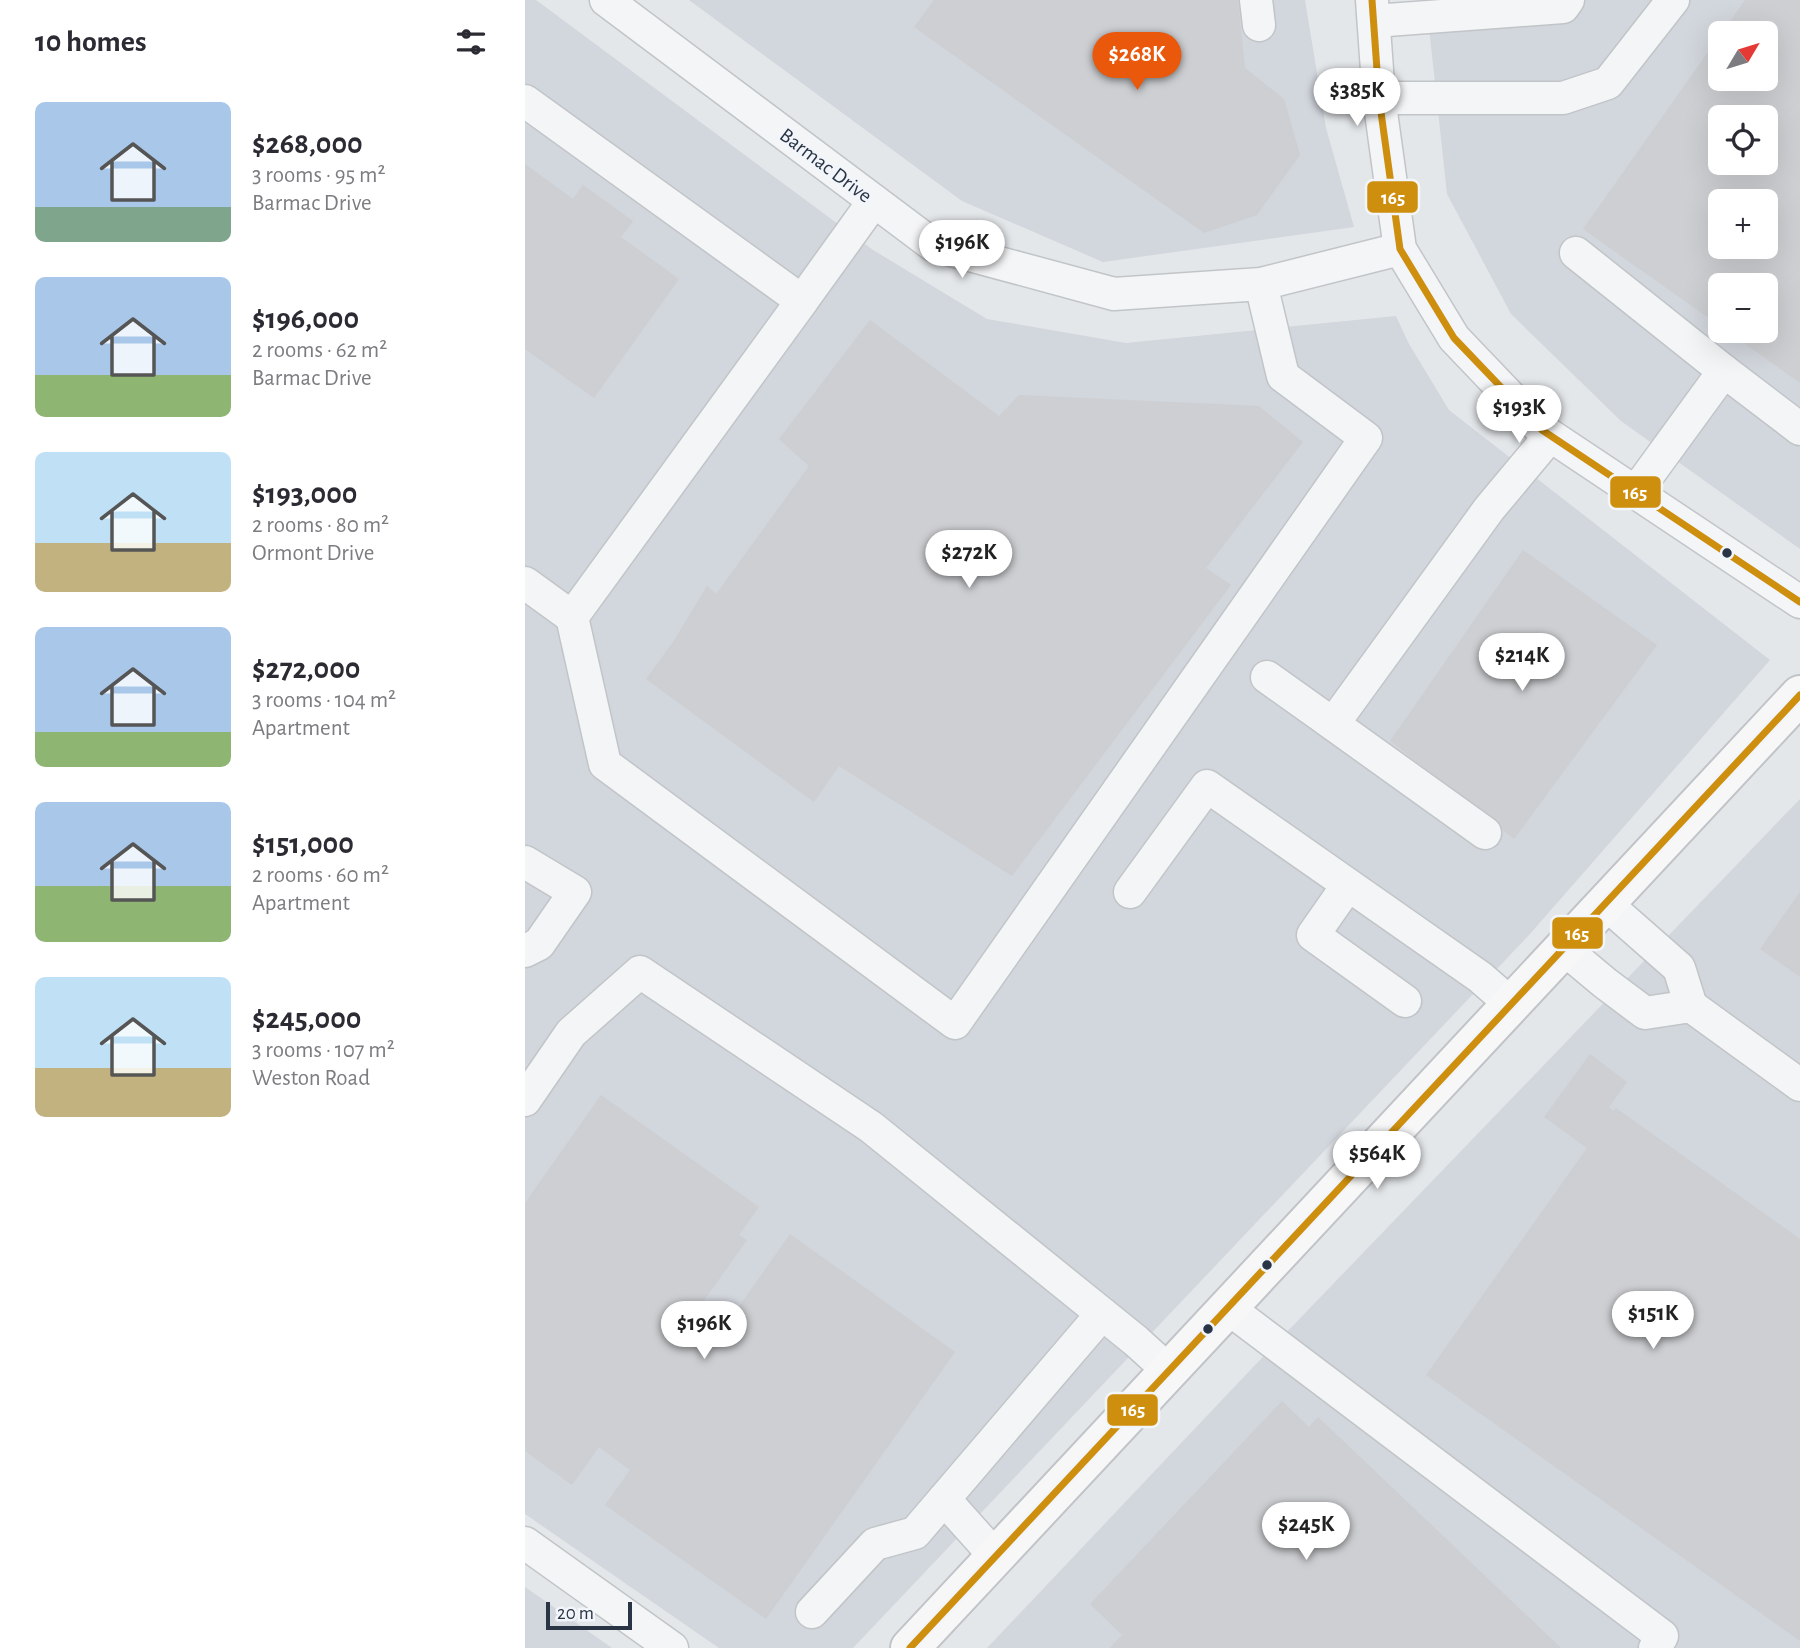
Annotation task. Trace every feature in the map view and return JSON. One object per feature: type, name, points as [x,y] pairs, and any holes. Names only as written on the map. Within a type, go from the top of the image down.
[{"type":"main road","points":[[910,1648],[1800,695]]},
{"type":"street","name":"Barmac Drive","points":[[606,0],[933,245],[1114,294],[1261,284],[1400,249]]},
{"type":"street","points":[[1568,0],[1563,7],[1373,11],[1379,98],[1400,249],[1454,338],[1542,430],[1800,602]]},
{"type":"street","points":[[1379,98],[1563,98],[1608,83],[1672,0]]},
{"type":"street","points":[[525,101],[802,301]]},
{"type":"street","points":[[572,617],[874,201]]},
{"type":"street","points":[[1576,253],[1800,429]]},
{"type":"street","points":[[525,583],[572,617],[605,764],[955,1023],[1366,438],[1283,376],[1261,284]]},
{"type":"street","points":[[1635,493],[1724,371]]},
{"type":"street","points":[[1333,724],[1489,509],[1550,436]]},
{"type":"street","points":[[1266,677],[1485,833]]},
{"type":"street","points":[[1131,892],[1207,786],[1480,977],[1511,1004]]},
{"type":"street","points":[[525,862],[575,892],[539,944],[525,951]]},
{"type":"street","points":[[1348,885],[1313,934],[1405,1001]]},
{"type":"street","points":[[1605,903],[1679,968],[1691,1006],[1800,1085]]},
{"type":"street","points":[[1563,948],[1645,1013],[1691,1006]]},
{"type":"street","points":[[525,1100],[571,1033],[640,972],[871,1128],[1169,1371]]},
{"type":"street","points":[[1228,1308],[1663,1636],[1655,1648]]},
{"type":"street","points":[[813,1612],[875,1544],[915,1533],[1102,1314]]},
{"type":"street","points":[[944,1499],[996,1557]]},
{"type":"street","points":[[525,1544],[672,1648]]},
{"type":"shaded area","points":[[525,0],[536,0],[873,250],[987,319],[1126,343],[1396,316],[1409,344],[1449,410],[1770,660],[1529,935],[853,1648],[719,1648],[525,1514]]},
{"type":"shaded area","points":[[689,0],[1305,0],[1326,128],[1354,227],[1103,262],[962,201]]},
{"type":"shaded area","points":[[1426,0],[1800,0],[1800,549],[1621,421],[1511,314],[1447,194]]},
{"type":"shaded area","points":[[1800,799],[1800,1648],[987,1648],[1256,1364]]},
{"type":"shaded area","points":[[525,1587],[612,1648],[525,1648]]},
{"type":"building","points":[[934,0],[1238,0],[1245,68],[1284,99],[1300,155],[1257,215],[1204,233],[914,27]]},
{"type":"building","points":[[1745,0],[1800,0],[1800,383],[1744,343],[1778,343],[1778,273],[1708,273],[1708,318],[1583,229],[1708,52],[1708,91],[1778,91],[1778,21],[1730,21]]},
{"type":"building","points":[[525,164],[573,199],[583,185],[633,221],[621,237],[679,279],[594,398],[525,349]]},
{"type":"building","points":[[870,320],[999,416],[1019,395],[1259,406],[1303,442],[1206,568],[1231,585],[1012,876],[839,766],[814,802],[646,679],[673,642],[707,586],[716,594],[809,466],[779,439]]},
{"type":"building","points":[[1523,550],[1657,645],[1514,839],[1390,741]]},
{"type":"building","points":[[1800,892],[1800,977],[1760,949]]},
{"type":"building","points":[[1590,1054],[1627,1082],[1609,1107],[1613,1111],[1616,1108],[1800,1239],[1800,1641],[1426,1375],[1587,1148],[1544,1117]]},
{"type":"building","points":[[601,1095],[759,1207],[739,1235],[747,1240],[695,1313],[721,1332],[790,1234],[955,1352],[766,1619],[605,1505],[630,1470],[599,1447],[572,1485],[525,1451],[525,1203]]},
{"type":"building","points":[[1282,1401],[1309,1427],[1318,1417],[1561,1648],[1110,1648],[1122,1635],[1090,1604]]},
{"type":"transit line","name":"165","points":[[1372,0],[1379,98],[1400,249],[1454,338],[1542,430],[1800,602]]},
{"type":"transit line","name":"165","points":[[910,1648],[1800,695]]}]
